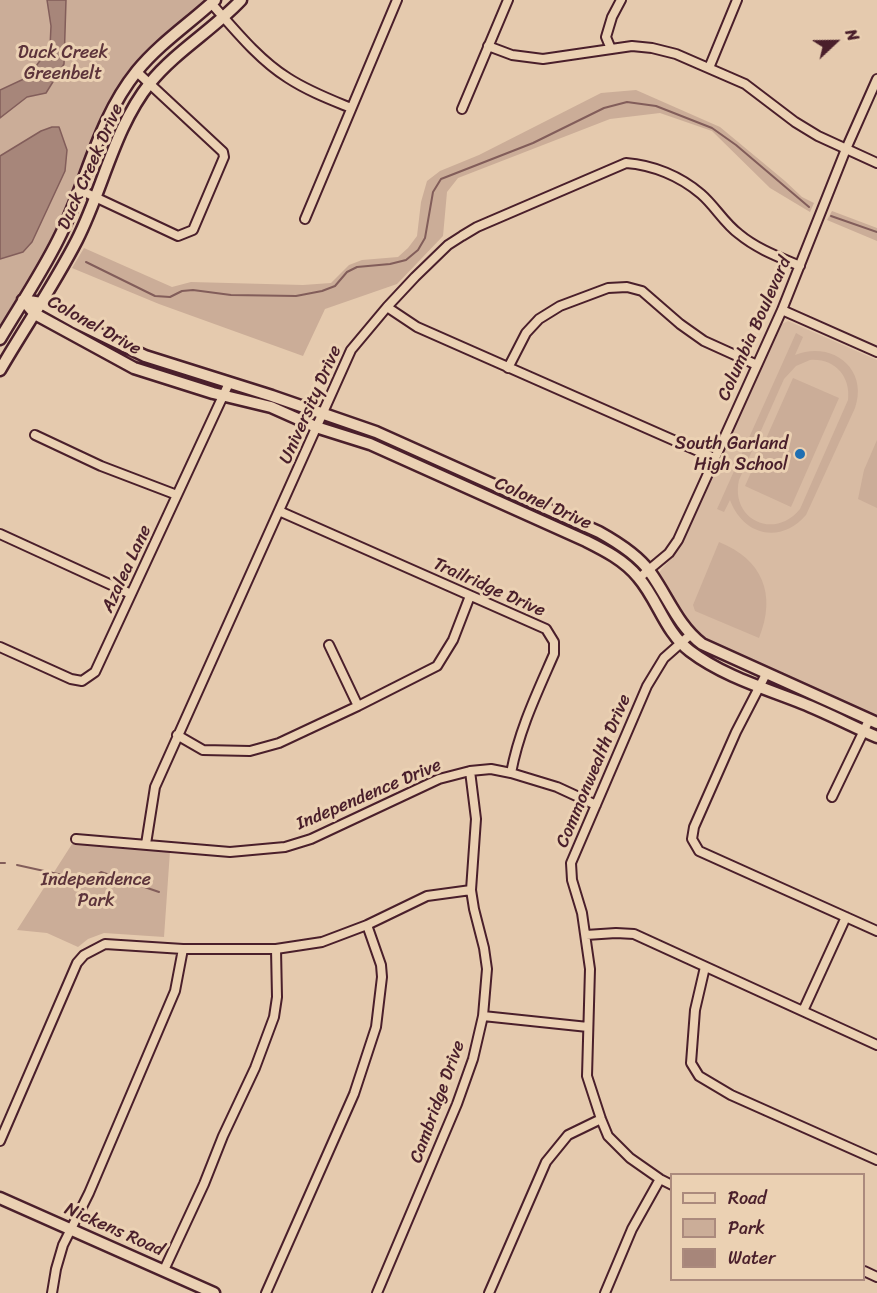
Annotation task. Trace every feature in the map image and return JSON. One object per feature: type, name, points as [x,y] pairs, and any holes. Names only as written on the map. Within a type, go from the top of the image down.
[{"type":"street","name":"Duck Creek Drive","points":[[0,370],[76,240],[97,197],[126,119],[150,84],[176,56],[241,0]]},
{"type":"street","points":[[305,219],[397,0]]},
{"type":"street","points":[[462,109],[508,0]]},
{"type":"street","points":[[612,49],[606,37],[612,17],[621,0]]},
{"type":"street","points":[[709,68],[737,0]]},
{"type":"street","name":"Duck Creek Drive","points":[[0,339],[58,240],[111,110],[137,72],[163,42],[213,2]]},
{"type":"street","points":[[213,2],[224,17],[287,78],[310,92],[351,108]]},
{"type":"street","points":[[488,46],[513,55],[543,58],[632,46],[676,54],[746,84],[795,122],[877,164]]},
{"type":"street","points":[[80,190],[178,236],[193,230],[224,157],[223,152],[137,72]]},
{"type":"street","name":"Columbia Boulevard","points":[[639,578],[669,553],[678,540],[782,310],[846,149],[877,79]]},
{"type":"street","name":"University Drive","points":[[146,844],[155,787],[351,350],[387,307],[448,245],[462,236],[626,163],[639,164],[673,176],[702,195],[737,233],[752,244],[800,266]]},
{"type":"street","points":[[508,368],[526,333],[539,319],[560,306],[608,288],[627,287],[642,291],[680,324],[704,341],[758,365]]},
{"type":"street","name":"Colonel Drive","points":[[23,300],[40,303],[145,356],[322,413],[405,444],[599,532],[620,544],[649,570],[690,635],[702,644],[873,721]]},
{"type":"street","name":"Colonel Drive","points":[[23,300],[34,314],[134,368],[271,408],[316,427],[370,444],[608,552],[639,578],[669,629],[680,643],[716,669],[804,704],[877,737]]},
{"type":"street","points":[[387,307],[417,327],[714,459]]},
{"type":"street","points":[[782,310],[877,352]]},
{"type":"street","name":"Azalea Lane","points":[[0,646],[71,679],[82,681],[95,672],[229,383]]},
{"type":"street","points":[[35,435],[101,466],[177,495]]},
{"type":"street","name":"Trailridge Drive","points":[[279,511],[546,629],[554,642],[554,654],[521,732],[511,773]]},
{"type":"street","points":[[0,534],[131,594]]},
{"type":"street","points":[[177,735],[203,750],[250,751],[279,743],[358,706],[437,666],[453,640],[470,596]]},
{"type":"street","name":"Commonwealth Drive","points":[[670,1184],[630,1158],[608,1136],[587,1076],[590,969],[582,913],[572,880],[571,862],[647,686],[664,658],[690,635]]},
{"type":"street","points":[[329,645],[358,706]]},
{"type":"street","points":[[766,674],[731,743],[694,827],[692,840],[699,851],[877,931]]},
{"type":"street","points":[[832,797],[864,731],[873,721]]},
{"type":"street","name":"Independence Drive","points":[[76,839],[230,852],[285,847],[311,839],[439,779],[470,771],[491,769],[557,787],[596,805]]},
{"type":"street","name":"Cambridge Drive","points":[[377,1293],[457,1104],[473,1059],[483,1016],[487,969],[471,890],[476,819],[470,771]]},
{"type":"street","points":[[0,1142],[77,963],[84,955],[105,944],[183,949],[276,949],[322,942],[366,925],[428,896],[471,890]]},
{"type":"street","points":[[803,1011],[846,917]]},
{"type":"street","points":[[267,1293],[354,1094],[376,1027],[382,977],[381,965],[366,925]]},
{"type":"street","points":[[586,935],[634,934],[877,1045]]},
{"type":"street","points":[[52,1293],[61,1253],[175,991],[183,949]]},
{"type":"street","points":[[164,1270],[255,1068],[274,1017],[278,997],[276,949]]},
{"type":"street","points":[[705,968],[695,1011],[691,1063],[699,1076],[731,1095],[877,1161]]},
{"type":"street","points":[[483,1016],[588,1027]]},
{"type":"street","points":[[489,1293],[546,1162],[568,1135],[601,1119]]},
{"type":"street","points":[[605,1293],[632,1229],[660,1179]]},
{"type":"street","name":"Nickens Road","points":[[0,1198],[214,1293]]},
{"type":"shaded area","name":"South Garland High School","points":[[788,321],[877,360],[877,720],[708,645],[690,631],[656,576],[680,548],[782,324]]},
{"type":"green space","name":"Duck Creek Greenbelt","points":[[0,0],[211,0],[163,40],[100,127],[89,149],[71,202],[54,237],[0,330]]},
{"type":"green space","points":[[636,90],[720,127],[802,197],[814,203],[810,212],[770,188],[712,131],[660,113],[610,119],[458,178],[447,192],[443,236],[397,284],[325,309],[303,356],[159,304],[72,268],[84,248],[172,287],[191,282],[303,285],[331,283],[349,265],[362,260],[398,257],[408,248],[417,236],[421,202],[427,181],[440,171],[479,155],[601,93]]},
{"type":"green space","points":[[832,211],[877,228],[877,241],[827,220]]},
{"type":"green space","points":[[796,333],[803,337],[795,355],[808,351],[822,351],[844,361],[852,370],[857,381],[858,394],[855,408],[806,515],[796,524],[774,533],[753,528],[736,512],[730,500],[724,512],[717,509]],"holes":[[[810,360],[819,360],[833,365],[844,376],[847,383],[848,400],[800,509],[790,519],[778,523],[767,524],[756,521],[747,515],[741,505],[738,494],[739,480],[784,379],[796,366]]]},
{"type":"green space","points":[[793,378],[839,398],[791,507],[745,486]]},
{"type":"green space","points":[[877,440],[877,508],[858,499],[864,470]]},
{"type":"green space","points":[[719,542],[746,558],[762,580],[766,593],[766,607],[759,638],[695,611],[693,605]]},
{"type":"green space","name":"Independence Park","points":[[72,844],[170,851],[164,937],[104,933],[88,939],[78,947],[47,933],[17,930]]},
{"type":"water","points":[[47,0],[66,0],[64,64],[46,93],[27,97],[0,118],[0,90],[28,77],[50,47],[51,26]]},
{"type":"water","points":[[59,127],[67,150],[65,171],[32,242],[23,252],[0,259],[0,156],[41,131]]},
{"type":"waterway","points":[[86,262],[155,296],[170,297],[182,291],[193,290],[231,295],[296,296],[322,291],[335,286],[347,272],[357,267],[406,260],[418,250],[425,238],[433,192],[441,179],[533,143],[604,108],[627,102],[656,106],[712,128],[736,145],[809,207]]},
{"type":"waterway","points":[[831,216],[877,232]]},
{"type":"waterway","points":[[0,863],[5,863]]},
{"type":"waterway","points":[[17,865],[76,878],[91,879],[101,872],[159,892]]},
{"type":"place","name":"South Garland High School","points":[[800,454]]}]
